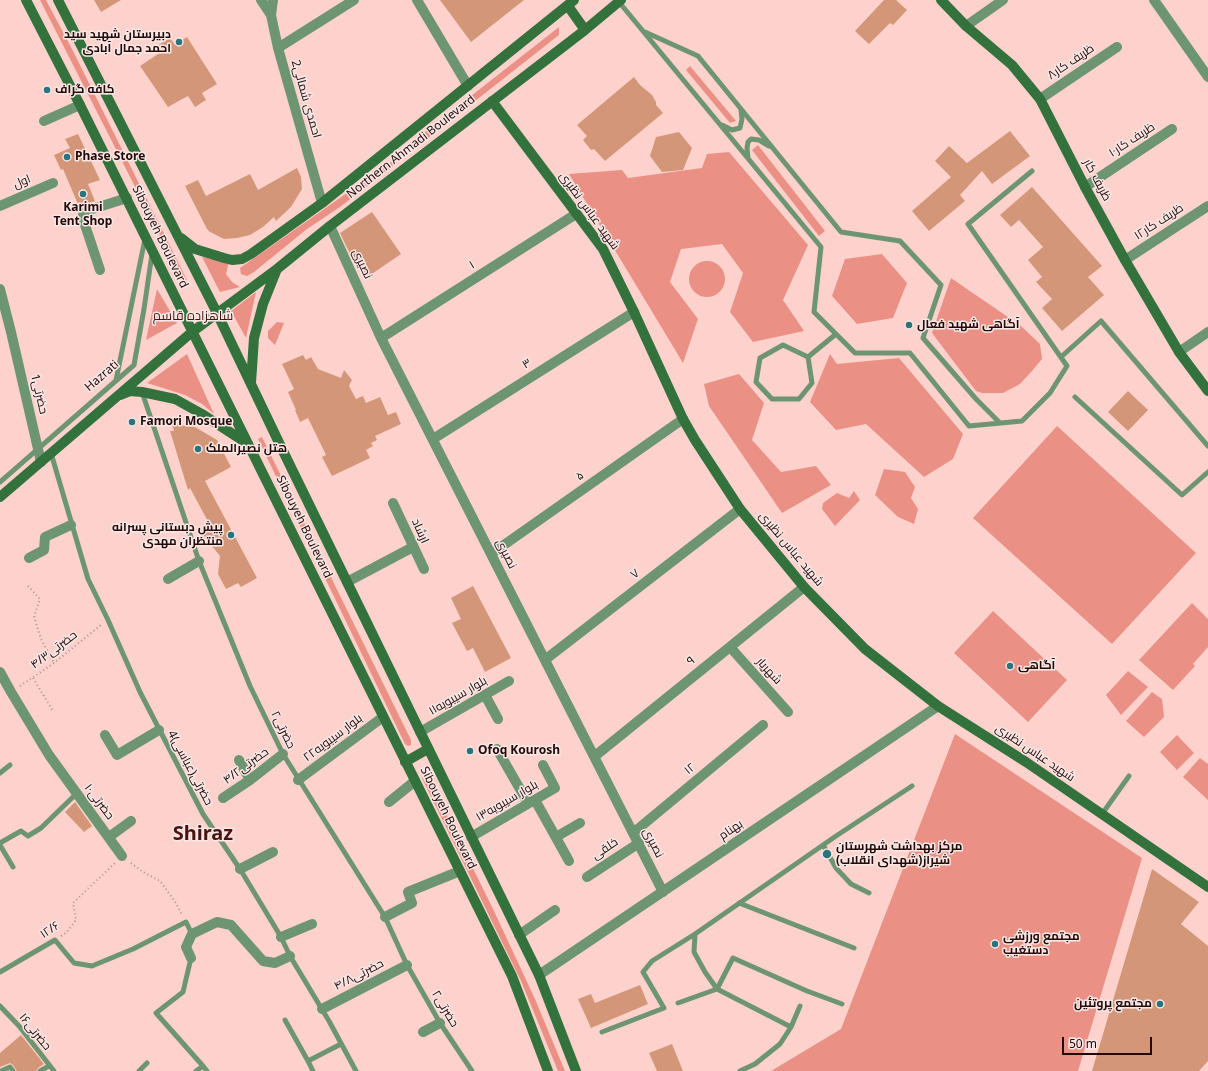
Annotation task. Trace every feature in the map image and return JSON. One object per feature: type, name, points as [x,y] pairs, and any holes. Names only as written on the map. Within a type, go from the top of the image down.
[{"type":"main road","name":"Sibouyeh Boulevard","points":[[26,0],[127,198],[382,717],[512,976],[548,1071]]},
{"type":"main road","name":"Sibouyeh Boulevard","points":[[58,0],[217,313],[539,975],[576,1071]]},
{"type":"main road","name":"ظریف کار","points":[[941,0],[966,26],[1012,65],[1040,99],[1085,187],[1125,260],[1179,352],[1208,391]]},
{"type":"main road","name":"Northern Ahmadi Boulevard","points":[[217,313],[277,269],[330,226],[585,30],[620,1]]},
{"type":"main road","name":"Northern Ahmadi Boulevard","points":[[179,237],[195,249],[232,260],[242,259],[261,248],[322,203],[571,3]]},
{"type":"main road","points":[[571,3],[585,30]]},
{"type":"main road","name":"شهید عباس نظیری","points":[[492,101],[603,249],[634,312],[683,419],[740,509],[804,587],[865,649],[938,706],[1026,762],[1208,888]]},
{"type":"main road","points":[[251,385],[254,338],[263,304],[277,269]]},
{"type":"main road","name":"Hazrati","points":[[0,497],[192,332],[217,313]]},
{"type":"main road","points":[[118,395],[130,391],[175,399],[202,414],[249,445]]},
{"type":"main road","points":[[405,762],[428,749]]},
{"type":"street","points":[[262,0],[271,14]]},
{"type":"street","name":"2احمدی شمالی","points":[[273,0],[271,14],[278,48],[322,203]]},
{"type":"street","points":[[278,48],[354,0]]},
{"type":"street","points":[[417,0],[468,86]]},
{"type":"street","points":[[966,26],[1003,0]]},
{"type":"street","points":[[1154,0],[1208,77]]},
{"type":"street","name":"ظریف کار۸","points":[[1040,99],[1117,47]]},
{"type":"street","points":[[44,120],[80,105]]},
{"type":"street","name":"ظریف کار۱۰","points":[[1085,187],[1172,129]]},
{"type":"street","name":"اول","points":[[0,206],[53,183]]},
{"type":"street","points":[[100,270],[83,219],[84,215],[86,211],[127,198]]},
{"type":"street","name":"ظریف کار۱۲","points":[[1125,260],[1208,206]]},
{"type":"street","name":"۱","points":[[381,338],[576,214]]},
{"type":"street","name":"نصیری","points":[[330,226],[381,338],[546,659],[663,892]]},
{"type":"street","name":"1حضرتی","points":[[0,289],[41,462]]},
{"type":"street","name":"۳","points":[[433,439],[634,312]]},
{"type":"street","points":[[1179,352],[1208,332]]},
{"type":"street","name":"۵","points":[[491,554],[683,419]]},
{"type":"street","name":"ارشاد","points":[[393,503],[424,569]]},
{"type":"street","name":"۷","points":[[546,659],[740,509]]},
{"type":"street","points":[[29,558],[44,550],[45,536],[71,525]]},
{"type":"street","points":[[347,582],[413,547]]},
{"type":"street","points":[[168,579],[199,561]]},
{"type":"street","name":"۹","points":[[595,756],[804,587]]},
{"type":"street","name":"شهریار","points":[[730,646],[788,712]]},
{"type":"street","name":"حضرتی۱۰","points":[[0,672],[49,755],[122,856]]},
{"type":"street","name":"بلوار سیبویه۱۱","points":[[420,732],[510,681]]},
{"type":"street","points":[[485,695],[498,719]]},
{"type":"street","name":"بهنام","points":[[539,975],[938,706]]},
{"type":"street","name":"بلوار سیبویه۲۲","points":[[298,780],[382,717]]},
{"type":"street","name":"۱۲","points":[[633,833],[763,725]]},
{"type":"street","points":[[105,735],[118,755],[159,730]]},
{"type":"street","points":[[497,748],[556,837],[568,861]]},
{"type":"street","name":"حضرتی۴/۲","points":[[223,798],[250,780],[283,754]]},
{"type":"street","points":[[239,760],[250,780]]},
{"type":"street","name":"بلوار سیبویه۱۳","points":[[471,837],[555,788],[543,765]]},
{"type":"street","points":[[389,802],[415,781]]},
{"type":"street","points":[[109,837],[131,821]]},
{"type":"street","points":[[556,837],[580,823]]},
{"type":"street","name":"خلقی","points":[[587,878],[638,843]]},
{"type":"street","points":[[240,869],[273,852]]},
{"type":"street","points":[[385,917],[412,903],[408,892],[460,871]]},
{"type":"street","points":[[519,935],[555,910]]},
{"type":"street","points":[[191,958],[186,947],[192,934],[217,922],[231,925],[263,961],[275,963],[290,956]]},
{"type":"street","points":[[281,937],[312,924]]},
{"type":"street","name":"حضرتی۴/۸","points":[[322,1009],[407,965]]},
{"type":"street","points":[[423,1032],[440,1023]]},
{"type":"lane","points":[[620,1],[643,31],[822,247],[814,312],[855,353],[910,353],[969,426],[1022,421],[1050,393],[1067,366],[968,224],[1032,171]]},
{"type":"lane","points":[[643,31],[698,56],[841,232],[900,241],[941,285],[923,338],[976,399],[1000,423]]},
{"type":"lane","points":[[718,122],[732,130],[740,128],[742,120],[741,110]]},
{"type":"lane","points":[[748,158],[748,142],[752,139],[759,140],[774,150]]},
{"type":"lane","points":[[116,380],[145,236]]},
{"type":"lane","name":"Hazrati","points":[[0,482],[134,365],[153,251]]},
{"type":"lane","points":[[1061,357],[1101,321],[1208,446]]},
{"type":"lane","points":[[808,357],[836,334]]},
{"type":"lane","points":[[783,345],[808,357],[812,383],[799,399],[772,398],[756,382],[760,358],[783,345]]},
{"type":"lane","name":"حضرتی۲","points":[[142,392],[199,561],[250,686],[283,754],[385,917],[407,965],[440,1023],[472,1071]]},
{"type":"lane","points":[[1075,397],[1182,495],[1208,472]]},
{"type":"lane","name":"4حضرتی(عباسی)","points":[[51,453],[88,579],[140,692],[203,814],[240,869],[281,937],[290,956],[322,1009],[356,1071]]},
{"type":"lane","points":[[0,773],[10,764]]},
{"type":"lane","points":[[1102,814],[1129,776]]},
{"type":"lane","points":[[602,1032],[664,1008],[643,972],[652,961],[695,934],[823,845],[912,786]]},
{"type":"lane","points":[[13,867],[0,844],[21,831],[28,836],[41,828],[76,794]]},
{"type":"lane","points":[[823,845],[836,868],[851,884],[869,893]]},
{"type":"lane","points":[[739,903],[854,948]]},
{"type":"lane","points":[[55,940],[74,962],[92,966],[133,949],[186,922],[192,934]]},
{"type":"lane","points":[[695,934],[694,952],[705,972],[717,989],[791,1026]]},
{"type":"lane","name":"۱۲/۶","points":[[0,972],[55,940]]},
{"type":"lane","points":[[191,958],[183,992],[156,1012],[208,1071]]},
{"type":"lane","points":[[678,1003],[717,989],[733,958],[807,991],[842,1004]]},
{"type":"lane","name":"حضرتی۱۶","points":[[0,1006],[19,1026],[54,1071]]},
{"type":"lane","points":[[740,1071],[755,1064],[780,1044],[791,1026],[800,1006]]},
{"type":"lane","points":[[285,1020],[313,1071]]},
{"type":"lane","points":[[308,1061],[341,1044]]},
{"type":"lane","points":[[139,1071],[147,1063]]},
{"type":"lane","points":[[40,1071],[49,1066]]},
{"type":"lane","points":[[196,1071],[203,1066]]},
{"type":"lane","points":[[1,1071],[10,1067],[12,1071]]},
{"type":"path","points":[[28,586],[40,599],[34,616],[41,639],[54,663]]},
{"type":"path","name":"حضرتی۴/۳","points":[[11,692],[54,663],[108,620]]},
{"type":"path","points":[[33,677],[53,711]]},
{"type":"path","points":[[122,856],[143,872],[160,881],[176,902],[186,922]]},
{"type":"path","name":"۱۲/۶","points":[[55,940],[67,932],[76,920],[73,903],[122,856]]},
{"type":"shaded area","points":[[40,0],[46,0],[73,51],[187,280],[183,281]]},
{"type":"shaded area","points":[[559,27],[559,35],[409,153],[406,147]]},
{"type":"shaded area","points":[[690,66],[736,121],[730,123],[686,70]]},
{"type":"shaded area","points":[[758,145],[825,231],[819,236],[752,150]]},
{"type":"shaded area","points":[[729,152],[808,245],[783,300],[804,331],[753,342],[730,312],[743,273],[722,244],[681,249],[670,282],[698,319],[683,363],[569,174],[622,170],[628,178],[702,168],[707,154]]},
{"type":"shaded area","points":[[394,160],[397,163],[340,207],[307,229],[254,272],[247,276],[241,274],[240,268]]},
{"type":"shaded area","points":[[882,254],[907,283],[893,318],[857,324],[832,296],[845,259]]},
{"type":"shaded area","points":[[202,257],[229,262],[226,274],[232,282],[240,287],[220,292]]},
{"type":"shaded area","points":[[711,261],[720,266],[724,272],[724,286],[720,292],[711,297],[703,297],[694,292],[690,286],[689,275],[694,266],[700,262]]},
{"type":"shaded area","points":[[951,278],[1021,326],[1040,344],[1042,359],[1020,384],[1003,393],[982,393],[976,391],[932,333]]},
{"type":"shaded area","points":[[157,289],[177,323],[146,340]]},
{"type":"shaded area","points":[[256,292],[246,338],[231,311]]},
{"type":"shaded area","points":[[277,322],[284,323],[275,345],[268,338],[268,331]]},
{"type":"shaded area","points":[[187,354],[214,414],[202,404],[185,395],[147,383]]},
{"type":"shaded area","points":[[830,354],[837,364],[899,358],[963,434],[953,459],[924,477],[866,424],[836,430],[810,402]]},
{"type":"shaded area","points":[[739,374],[764,403],[752,440],[781,472],[816,466],[831,485],[782,513],[709,406],[704,384]]},
{"type":"shaded area","points":[[1057,426],[1196,553],[1112,644],[973,518]]},
{"type":"shaded area","points":[[262,437],[411,740],[411,745],[408,746],[405,744],[258,439]]},
{"type":"shaded area","points":[[884,469],[905,472],[915,487],[911,498],[918,509],[914,524],[898,517],[875,495]]},
{"type":"shaded area","points":[[854,491],[860,500],[835,526],[822,509],[823,503],[837,493],[849,498]]},
{"type":"shaded area","points":[[1192,603],[1208,619],[1208,647],[1193,664],[1195,666],[1173,690],[1139,660]]},
{"type":"shaded area","name":"آگاهی","points":[[993,611],[1067,680],[1028,722],[954,653]]},
{"type":"shaded area","points":[[1128,671],[1148,687],[1121,715],[1106,695]]},
{"type":"shaded area","points":[[1152,692],[1162,699],[1164,717],[1144,737],[1126,721]]},
{"type":"shaded area","name":"مجتمع ورزشی دستغیب","points":[[955,734],[1142,858],[1078,1071],[771,1071],[841,1029]]},
{"type":"shaded area","points":[[1177,735],[1194,753],[1177,770],[1160,752]]},
{"type":"shaded area","points":[[1200,758],[1208,764],[1208,800],[1183,777]]},
{"type":"shaded area","points":[[424,775],[428,777],[494,911],[535,999],[565,1071],[558,1071],[521,981],[422,778]]},
{"type":"building","points":[[94,0],[121,0],[101,12]]},
{"type":"building","points":[[440,0],[524,0],[471,42]]},
{"type":"building","points":[[884,0],[896,0],[907,10],[893,25],[890,23],[869,44],[855,31]]},
{"type":"building","points":[[187,37],[217,84],[202,93],[206,100],[195,107],[188,96],[168,107],[140,66],[161,52],[157,46],[170,38],[175,45]]},
{"type":"building","points":[[634,77],[640,85],[652,95],[656,105],[663,113],[605,161],[594,149],[591,150],[583,140],[587,136],[577,125]]},
{"type":"building","points":[[1010,131],[1030,156],[992,184],[982,171],[960,195],[965,201],[929,231],[912,211],[951,177],[935,161],[949,146],[967,163]]},
{"type":"building","points":[[679,132],[692,148],[683,170],[662,172],[650,156],[656,137]]},
{"type":"building","points":[[78,134],[100,180],[88,184],[95,201],[84,205],[80,209],[63,169],[61,170],[54,155],[70,148],[65,139]]},
{"type":"building","points":[[297,168],[301,177],[302,189],[291,207],[276,221],[274,217],[263,227],[250,235],[237,238],[224,239],[207,229],[185,186],[198,180],[206,196],[250,174],[258,190]]},
{"type":"building","points":[[1032,187],[1102,266],[1088,277],[1104,295],[1062,331],[1042,308],[1052,299],[1036,282],[1042,277],[1028,260],[1043,247],[1019,220],[1011,227],[1000,215]]},
{"type":"building","points":[[372,212],[401,254],[366,278],[352,258],[340,233]]},
{"type":"building","points":[[303,355],[306,360],[311,357],[318,369],[341,378],[344,370],[352,380],[349,386],[356,399],[363,396],[366,403],[380,397],[388,415],[396,412],[401,424],[375,436],[377,440],[371,443],[373,446],[366,450],[370,458],[332,476],[322,457],[326,455],[308,418],[300,422],[288,392],[294,389],[282,364]]},
{"type":"building","points":[[1128,391],[1148,410],[1128,431],[1108,412]]},
{"type":"building","points":[[172,424],[195,427],[217,440],[231,467],[205,481],[257,578],[241,587],[238,583],[226,589],[218,574],[220,556],[200,531],[211,527],[190,488],[188,490],[170,431],[174,431]]},
{"type":"building","points":[[473,586],[511,658],[485,672],[473,648],[467,651],[452,623],[461,619],[451,598]]},
{"type":"building","points":[[75,802],[92,826],[84,832],[65,812]]},
{"type":"building","name":"مجتمع پروتئین","points":[[1152,869],[1199,902],[1181,924],[1208,946],[1208,1061],[1199,1071],[1092,1071]]},
{"type":"building","points":[[640,985],[648,1004],[591,1028],[578,999],[591,994],[595,1003]]},
{"type":"building","points":[[21,1035],[44,1064],[36,1071],[17,1071],[10,1063],[0,1067],[0,1053]]},
{"type":"building","points":[[672,1044],[683,1071],[657,1071],[649,1053]]},
{"type":"place","name":"دبیرستان شهید سید احمد جمال آبادی","points":[[179,42]]},
{"type":"place","name":"کافه گراف","points":[[47,90]]},
{"type":"place","name":"Phase Store","points":[[67,157]]},
{"type":"place","name":"Karimi Tent Shop","points":[[83,194]]},
{"type":"place","name":"آگاهی شهید فعال","points":[[909,325]]},
{"type":"place","name":"Famori Mosque","points":[[132,422]]},
{"type":"place","name":"هتل نصیرالملک","points":[[198,449]]},
{"type":"place","name":"پیش دبستانی پسرانه منتظران مهدی","points":[[231,535]]},
{"type":"place","name":"آگاهی","points":[[1010,666]]},
{"type":"place","name":"Ofoq Kourosh","points":[[470,751]]},
{"type":"place","name":"مرکز بهداشت شهرستان شیراز(شهدای انقلاب)","points":[[827,854]]},
{"type":"place","name":"مجتمع ورزشی دستغیب","points":[[995,944]]},
{"type":"place","name":"مجتمع پروتئین","points":[[1160,1004]]},
{"type":"district","name":"شاهزاده قاسم","points":[[193,316]]},
{"type":"district","name":"Shiraz","points":[[203,834]]}]
